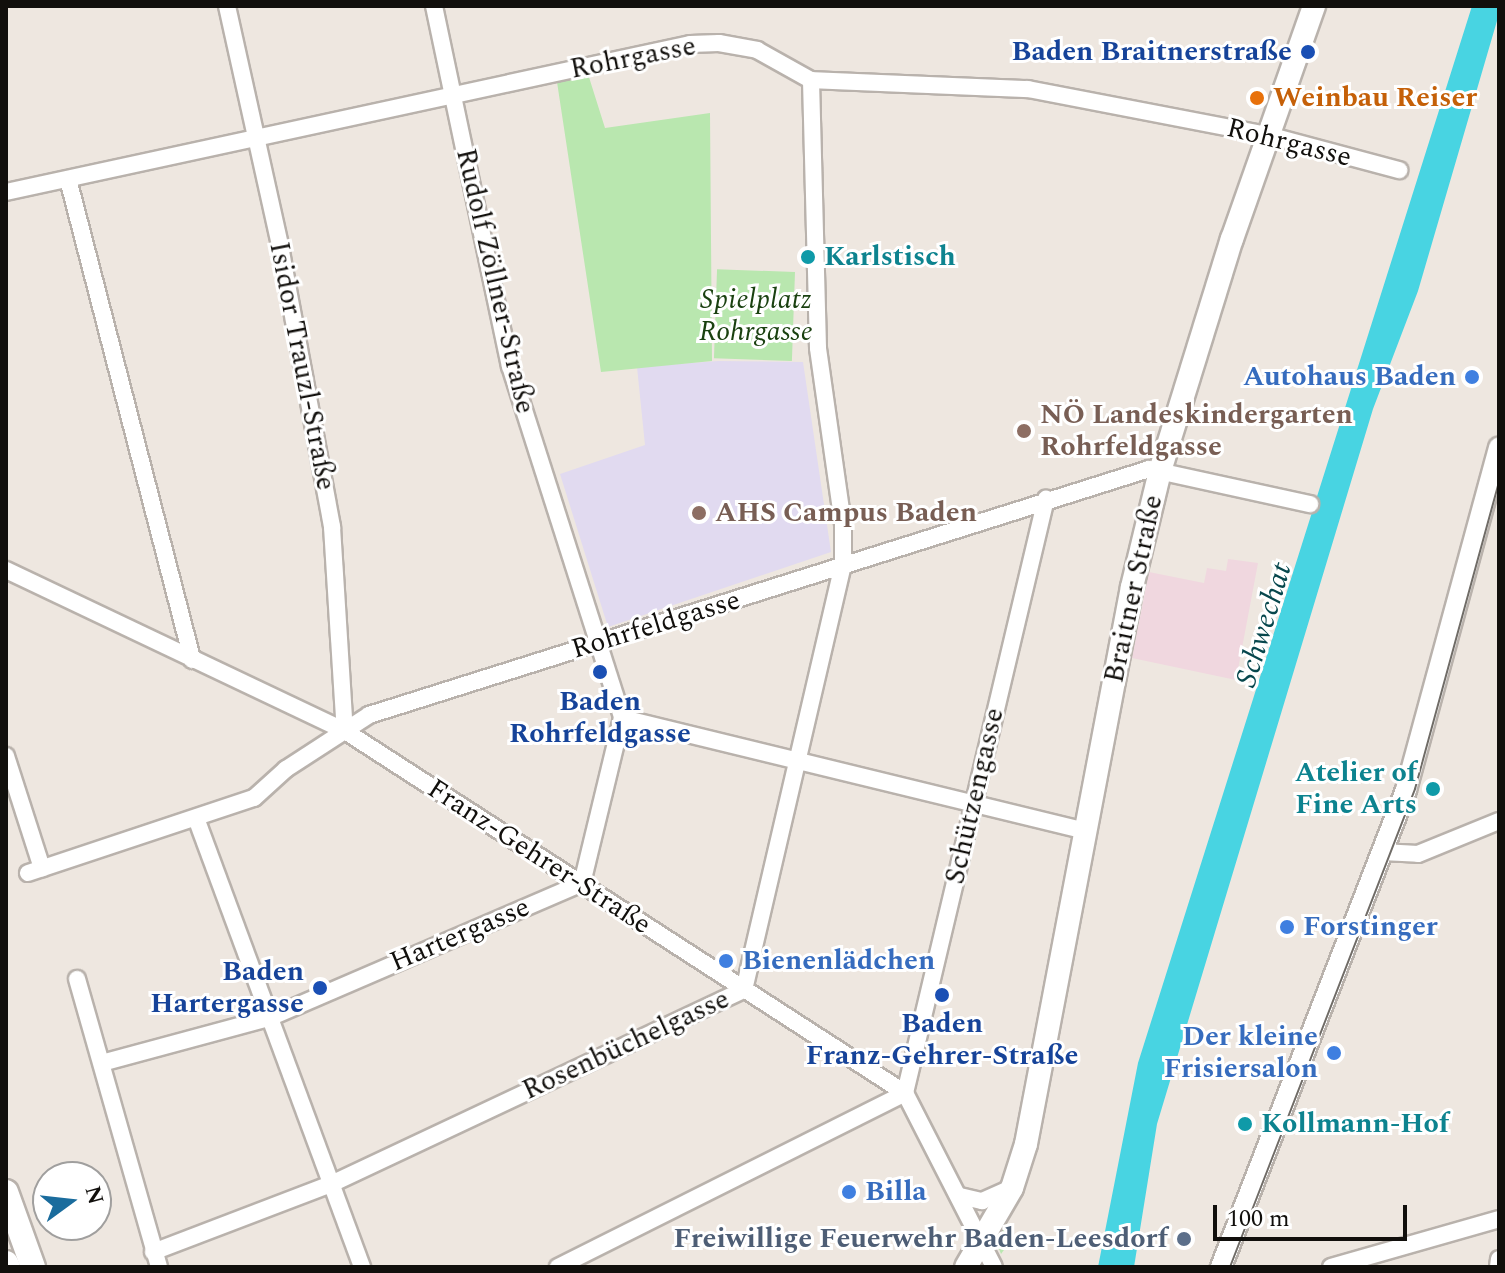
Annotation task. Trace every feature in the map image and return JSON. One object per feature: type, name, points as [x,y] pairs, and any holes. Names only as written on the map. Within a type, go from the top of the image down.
[{"type":"main road","name":"Braitner Straße","points":[[966,1267],[1012,1188],[1026,1144],[1132,587],[1160,471],[1268,135],[1314,6]]},
{"type":"main road","points":[[6,1192],[33,1267]]},
{"type":"street","name":"Isidor Trauzl-Straße","points":[[227,6],[332,527],[345,731]]},
{"type":"street","name":"Rudolf Zöllner-Straße","points":[[434,6],[510,366],[600,643]]},
{"type":"street","name":"Rohrgasse","points":[[6,192],[452,93],[690,44],[757,50],[811,80],[1028,89],[1268,135],[1399,170]]},
{"type":"street","name":"Rosenbüchelgasse","points":[[156,1260],[331,1184],[744,990],[843,566],[843,524],[818,348],[811,80]]},
{"type":"street","points":[[68,179],[192,660]]},
{"type":"street","points":[[1221,1267],[1382,852],[1433,704],[1499,447]]},
{"type":"street","name":"Rohrfeldgasse","points":[[6,756],[35,871],[254,798],[286,769],[369,715],[1149,469],[1310,504]]},
{"type":"street","name":"Schützengasse","points":[[905,1093],[1046,499]]},
{"type":"street","name":"Franz-Gehrer-Straße","points":[[6,570],[345,731],[905,1093],[994,1267]]},
{"type":"street","points":[[582,883],[622,718],[600,643]]},
{"type":"street","points":[[622,718],[1087,831]]},
{"type":"street","points":[[196,818],[362,1267]]},
{"type":"street","points":[[1382,852],[1418,854],[1499,821]]},
{"type":"street","name":"Hartergasse","points":[[102,1063],[269,1018],[582,883]]},
{"type":"street","points":[[77,979],[156,1260]]},
{"type":"street","points":[[558,1267],[905,1093]]},
{"type":"street","points":[[960,1196],[982,1201],[1012,1188]]},
{"type":"street","points":[[1331,1267],[1499,1219]]},
{"type":"street","points":[[1498,1267],[1499,1259]]},
{"type":"shaded area","name":"AHS Campus Baden","points":[[718,361],[803,362],[831,552],[608,627],[560,474],[645,445],[637,367]]},
{"type":"shaded area","points":[[1228,559],[1258,563],[1236,680],[1132,658],[1149,572],[1204,583],[1207,568],[1226,571]]},
{"type":"green space","points":[[588,74],[605,128],[710,113],[712,361],[601,372],[557,82]]},
{"type":"green space","name":"Spielplatz Rohrgasse","points":[[717,269],[795,272],[792,361],[714,358]]},
{"type":"green space","points":[[1001,1225],[1012,1239],[1001,1254],[996,1241]]},
{"type":"water","points":[[1472,6],[1499,6],[1499,14],[1418,291],[1373,409],[1157,1124],[1134,1267],[1098,1267],[1138,1063]]},
{"type":"tram line","points":[[1230,1267],[1415,789],[1499,481]]},
{"type":"place","name":"Baden Braitnerstraße","points":[[1308,52]]},
{"type":"place","name":"Weinbau Reiser","points":[[1257,98]]},
{"type":"place","name":"Karlstisch","points":[[808,257]]},
{"type":"place","name":"Autohaus Baden","points":[[1472,377]]},
{"type":"place","name":"NÖ Landeskindergarten Rohrfeldgasse","points":[[1024,431]]},
{"type":"place","name":"AHS Campus Baden","points":[[699,513]]},
{"type":"place","name":"Baden Rohrfeldgasse","points":[[600,672]]},
{"type":"place","name":"Atelier of Fine Arts","points":[[1433,789]]},
{"type":"place","name":"Forstinger","points":[[1287,927]]},
{"type":"place","name":"Bienenlädchen","points":[[726,961]]},
{"type":"place","name":"Baden Hartergasse","points":[[320,988]]},
{"type":"place","name":"Baden Franz-Gehrer-Straße","points":[[942,995]]},
{"type":"place","name":"Der kleine Frisiersalon","points":[[1334,1053]]},
{"type":"place","name":"Kollmann-Hof","points":[[1245,1124]]},
{"type":"place","name":"Billa","points":[[849,1192]]},
{"type":"place","name":"Freiwillige Feuerwehr Baden-Leesdorf","points":[[1184,1239]]},
{"type":"water label","name":"Schwechat","points":[[1264,625]]}]
